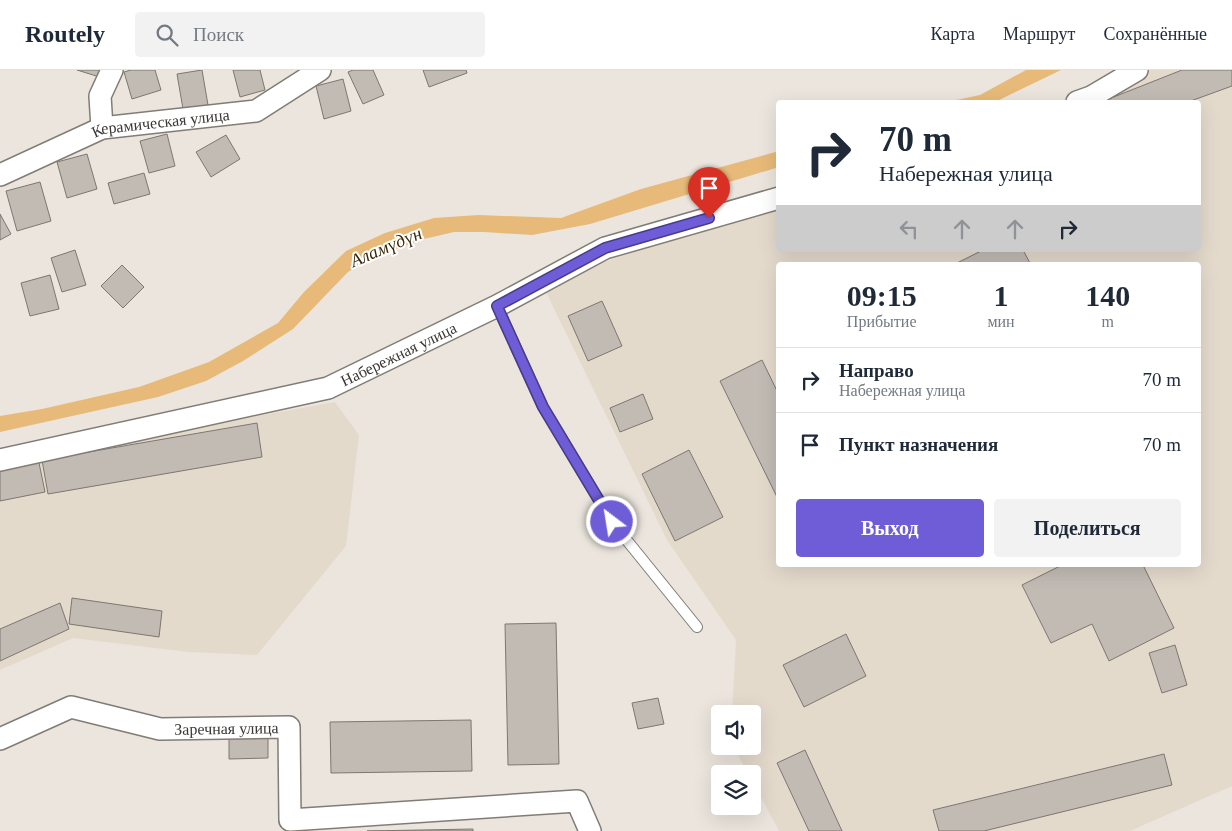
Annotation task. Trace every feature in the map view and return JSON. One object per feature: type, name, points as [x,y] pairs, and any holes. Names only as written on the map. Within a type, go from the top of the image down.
[{"type":"street","points":[[102,128],[100,96],[112,70]]},
{"type":"street","name":"Керамическая улица","points":[[0,175],[102,128],[256,111],[320,70]]},
{"type":"street","points":[[1083,100],[1137,70]]},
{"type":"street","name":"Набережная улица","points":[[0,460],[328,388],[497,306],[605,248],[776,199]]},
{"type":"street","name":"Заречная улица","points":[[0,739],[71,707],[160,729],[289,726],[290,820],[577,801],[590,831]]},
{"type":"lane","points":[[497,306],[543,407],[612,522],[697,627]]},
{"type":"shaded area","points":[[1150,70],[1232,70],[1232,786],[1130,831],[779,831],[761,797],[761,765],[743,765],[738,755],[761,755],[761,705],[732,705],[736,640],[667,540],[544,288],[615,258],[776,210],[776,252],[1201,252],[1201,100],[1094,100]]},
{"type":"shaded area","points":[[335,402],[359,435],[346,546],[257,655],[188,652],[73,638],[0,670],[0,464]]},
{"type":"water","points":[[1026,70],[1061,70],[999,100],[956,100],[980,95]]},
{"type":"water","name":"Аламүдүн","points":[[776,152],[776,168],[590,224],[532,235],[454,232],[424,239],[390,251],[368,259],[348,272],[293,329],[243,361],[206,381],[158,397],[0,432],[0,416],[42,409],[139,387],[209,362],[278,323],[304,292],[346,251],[385,233],[434,218],[478,215],[561,218],[641,189]]},
{"type":"building","points":[[77,70],[109,70],[106,79]]},
{"type":"building","points":[[131,70],[155,70],[161,90],[132,99],[124,72]]},
{"type":"building","points":[[202,70],[208,105],[183,109],[177,74]]},
{"type":"building","points":[[233,70],[260,70],[265,90],[240,97]]},
{"type":"building","points":[[353,70],[373,70],[384,95],[363,104],[348,72]]},
{"type":"building","points":[[423,70],[466,70],[467,73],[429,87]]},
{"type":"building","points":[[1182,70],[1232,70],[1232,86],[1194,100],[1106,100]]},
{"type":"building","points":[[343,79],[351,111],[324,119],[316,86]]},
{"type":"building","points":[[167,134],[175,166],[149,173],[140,141]]},
{"type":"building","points":[[226,135],[240,159],[211,177],[196,152]]},
{"type":"building","points":[[87,154],[97,189],[67,198],[57,162]]},
{"type":"building","points":[[144,173],[150,194],[114,204],[108,183]]},
{"type":"building","points":[[40,182],[51,221],[17,231],[6,191]]},
{"type":"building","points":[[0,214],[11,234],[0,240]]},
{"type":"building","points":[[75,250],[86,285],[62,292],[51,258]]},
{"type":"building","points":[[979,252],[1024,252],[1029,262],[959,262]]},
{"type":"building","points":[[122,265],[144,287],[123,308],[101,286]]},
{"type":"building","points":[[50,275],[59,309],[30,316],[21,283]]},
{"type":"building","points":[[602,301],[622,346],[588,361],[568,316]]},
{"type":"building","points":[[762,360],[776,389],[776,495],[720,381]]},
{"type":"building","points":[[643,394],[653,419],[620,432],[610,408]]},
{"type":"building","points":[[257,423],[262,457],[48,494],[42,460]]},
{"type":"building","points":[[689,450],[723,517],[675,541],[642,474]]},
{"type":"building","points":[[38,458],[45,492],[0,501],[0,465]]},
{"type":"building","points":[[1058,567],[1144,567],[1174,628],[1109,661],[1092,624],[1051,643],[1022,585]]},
{"type":"building","points":[[72,598],[162,611],[159,637],[69,624]]},
{"type":"building","points":[[60,603],[69,629],[0,661],[0,629]]},
{"type":"building","points":[[556,623],[559,764],[508,765],[505,624]]},
{"type":"building","points":[[846,634],[866,676],[804,707],[783,665]]},
{"type":"building","points":[[1175,645],[1187,685],[1162,693],[1149,653]]},
{"type":"building","points":[[658,698],[664,724],[638,729],[632,703]]},
{"type":"building","points":[[471,720],[472,771],[331,773],[330,722]]},
{"type":"building","points":[[268,733],[268,758],[229,759],[229,734]]},
{"type":"building","points":[[805,750],[842,831],[809,831],[777,763]]},
{"type":"building","points":[[1164,754],[1172,785],[984,831],[939,831],[933,810]]},
{"type":"building","points":[[473,829],[473,831],[367,831]]},
{"type":"route","points":[[612,522],[543,407],[497,306],[605,248],[709,218]]}]
